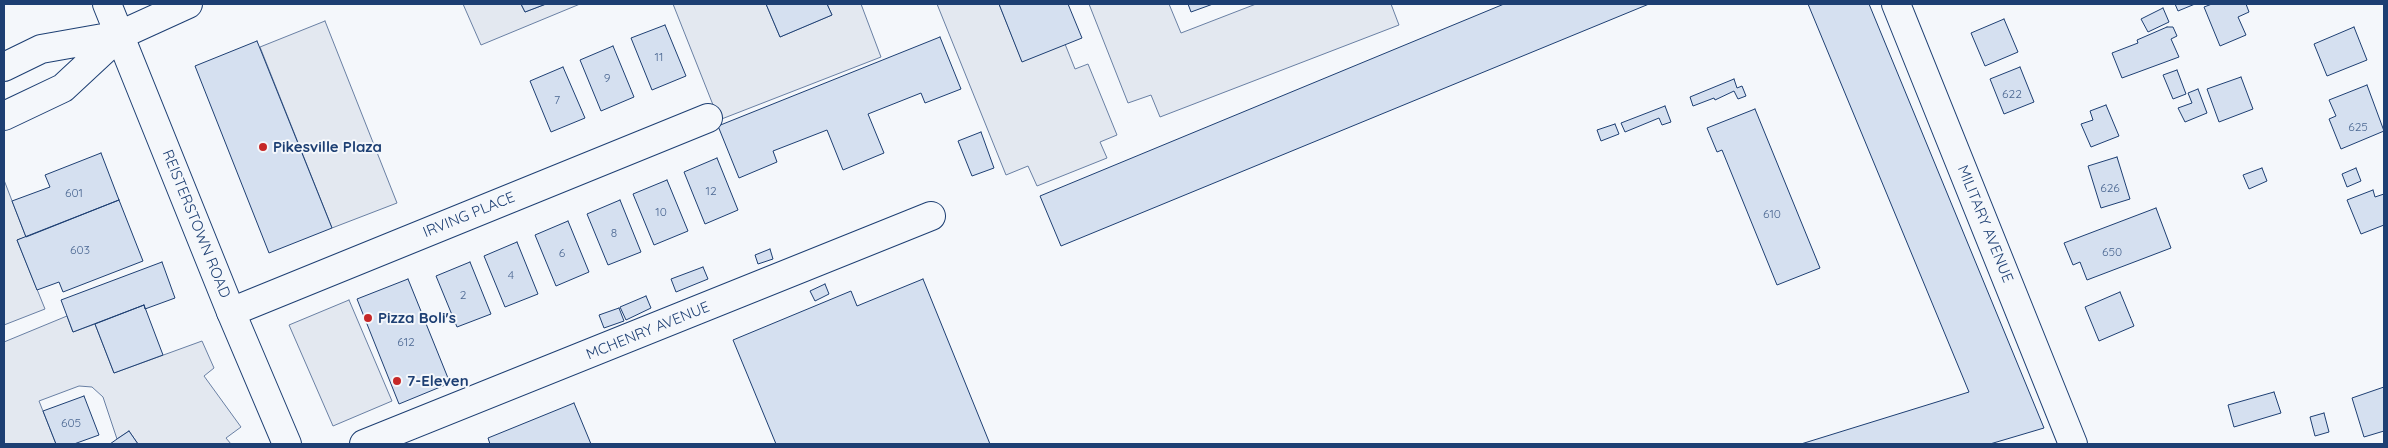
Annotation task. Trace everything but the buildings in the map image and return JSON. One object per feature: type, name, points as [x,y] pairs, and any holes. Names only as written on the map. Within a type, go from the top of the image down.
[{"type":"street","name":"REISTERSTOWN ROAD","points":[[107,4],[286,444]]},
{"type":"street","points":[[4,67],[41,49],[120,35],[188,4]]},
{"type":"street","name":"MILITARY AVENUE","points":[[1896,4],[2072,444]]},
{"type":"street","points":[[4,116],[63,88],[120,35]]},
{"type":"street","name":"IRVING PLACE","points":[[231,312],[708,118]]},
{"type":"street","name":"MCHENRY AVENUE","points":[[364,444],[931,216]]},
{"type":"shaded area","points":[[463,4],[521,4],[525,12],[546,4],[580,4],[481,45]]},
{"type":"shaded area","points":[[673,4],[766,4],[780,37],[832,15],[827,4],[861,4],[881,57],[719,120]]},
{"type":"shaded area","points":[[937,4],[999,4],[1022,61],[1065,44],[1075,69],[1088,64],[1117,135],[1100,142],[1107,158],[1037,186],[1028,166],[1006,175]]},
{"type":"shaded area","points":[[1089,4],[1169,4],[1181,33],[1256,4],[1391,4],[1399,25],[1160,117],[1151,95],[1128,103]]},
{"type":"shaded area","points":[[325,21],[397,203],[332,228],[260,47]]},
{"type":"shaded area","points":[[4,180],[26,237],[17,240],[45,309],[4,325]]},
{"type":"shaded area","points":[[349,300],[392,401],[333,426],[289,325]]},
{"type":"shaded area","points":[[67,316],[73,332],[95,324],[114,373],[202,341],[214,368],[204,376],[241,427],[226,438],[231,444],[138,444],[129,431],[117,439],[103,397],[92,387],[79,386],[39,401],[56,444],[4,444],[4,342]]},
{"type":"place","name":"Pikesville Plaza","points":[[263,147]]},
{"type":"place","name":"Pizza Boli's","points":[[368,318]]},
{"type":"place","name":"7-Eleven","points":[[397,381]]}]
